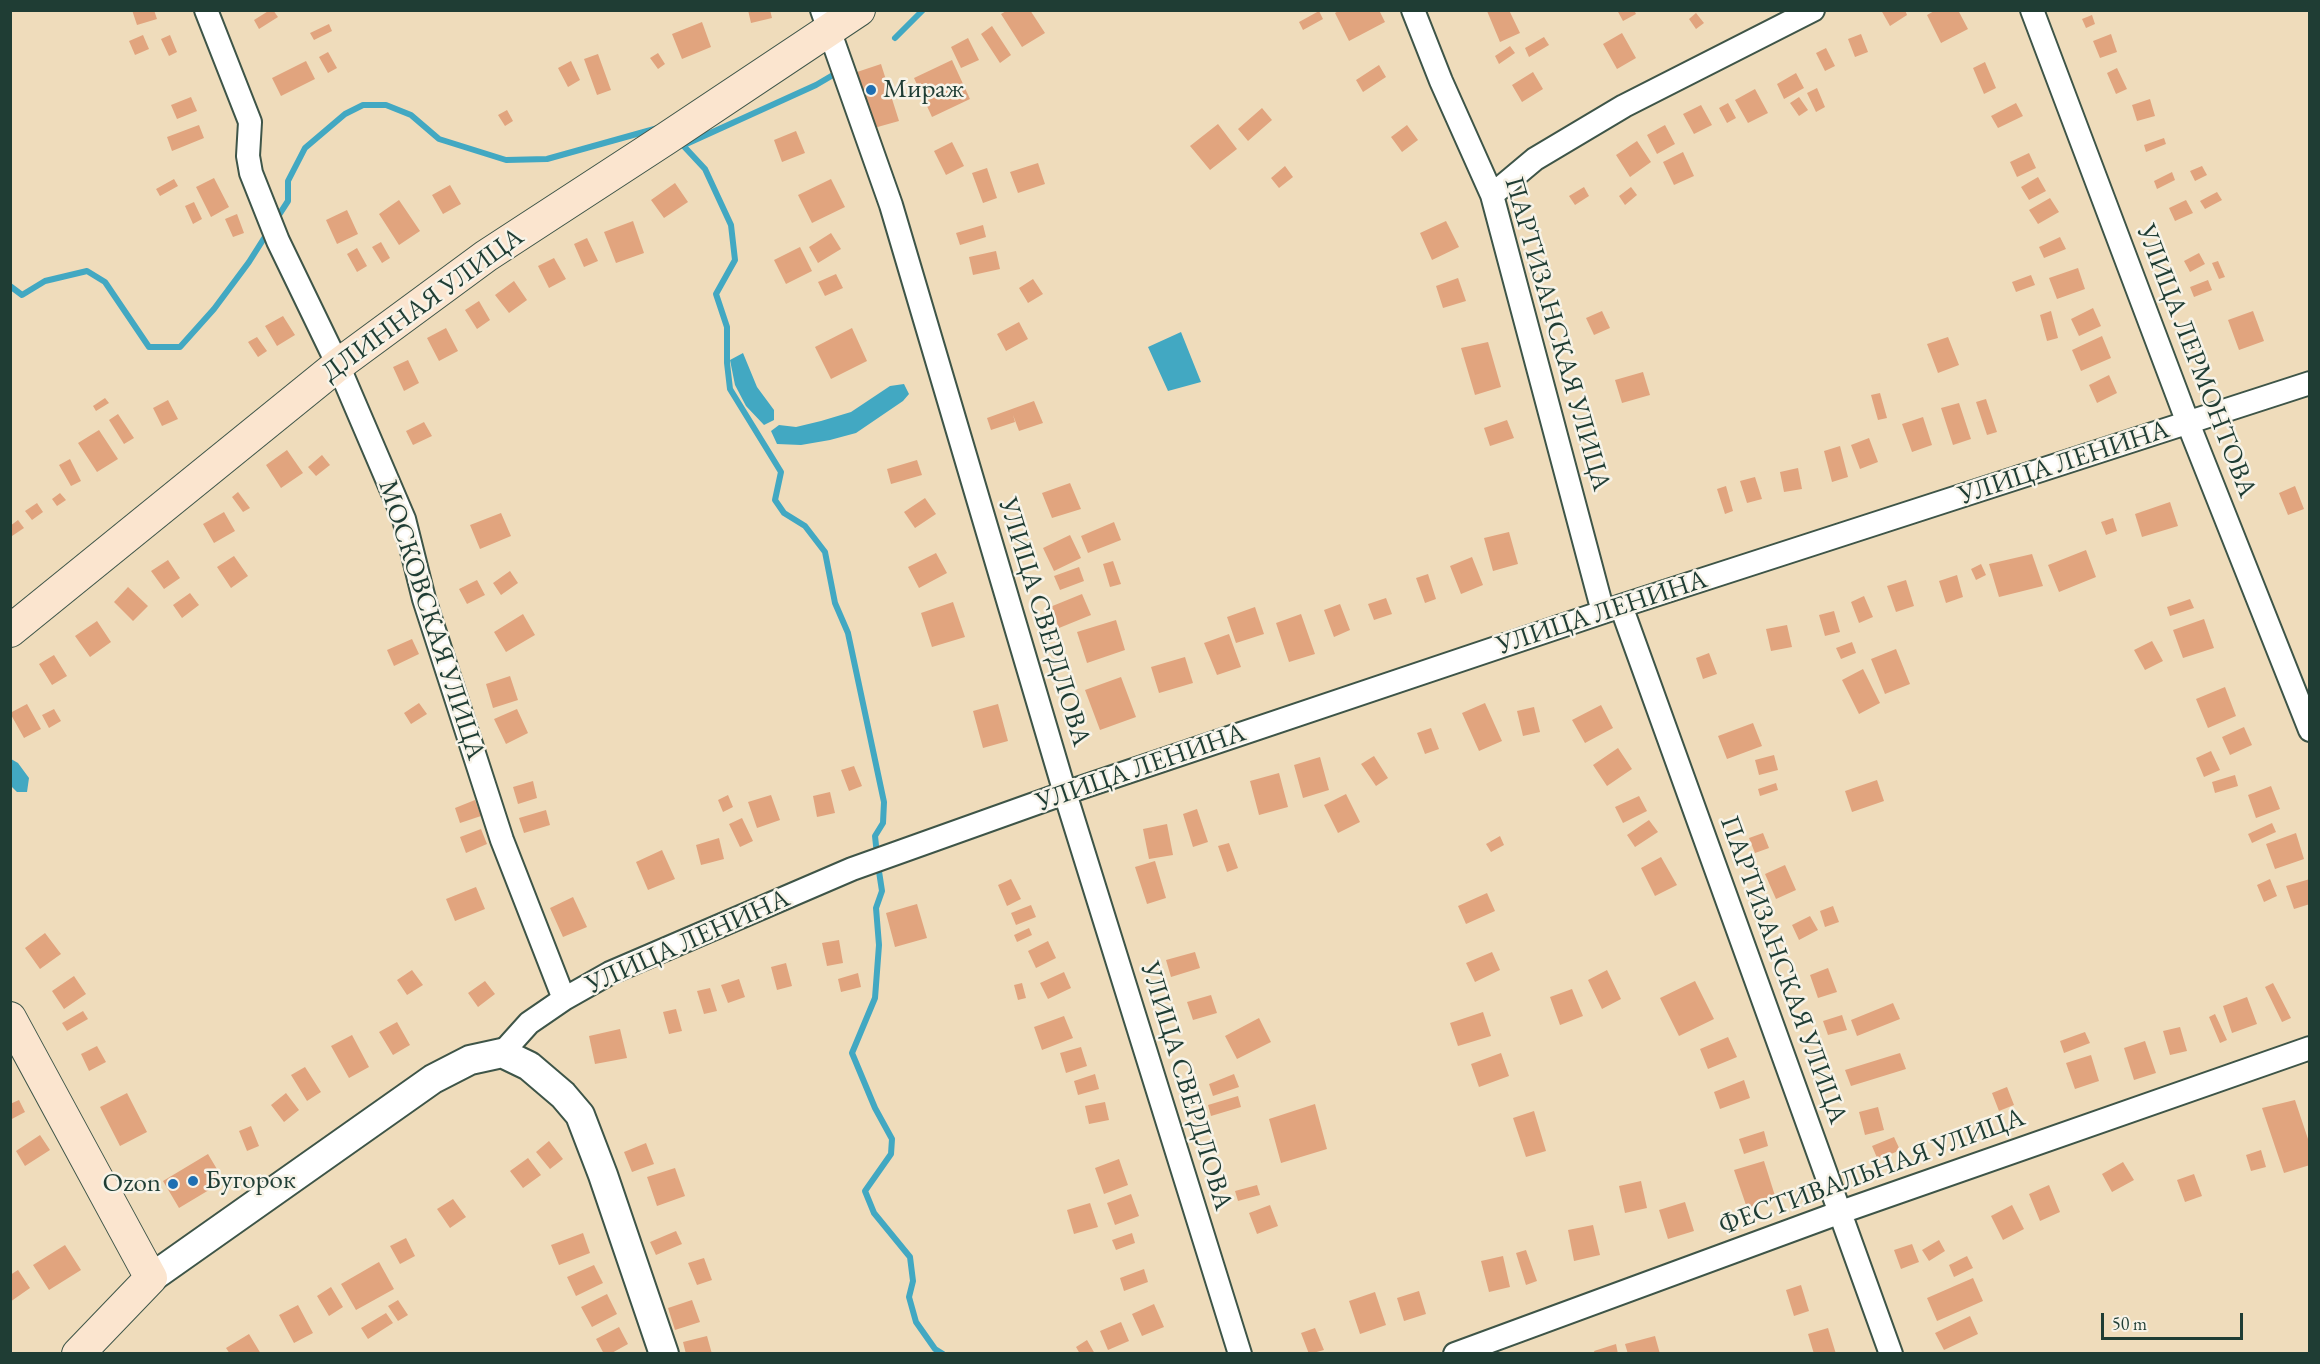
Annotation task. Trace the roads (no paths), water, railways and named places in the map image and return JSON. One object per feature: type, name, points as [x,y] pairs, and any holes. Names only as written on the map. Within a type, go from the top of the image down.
[{"type":"main road","name":"ДЛИННАЯ УЛИЦА","points":[[10,631],[338,365],[486,256],[675,133],[825,21],[859,10]]},
{"type":"main road","points":[[10,1018],[151,1278],[78,1353]]},
{"type":"street","name":"МОСКОВСКАЯ УЛИЦА","points":[[206,10],[250,122],[248,156],[251,173],[278,241],[338,365],[404,519],[424,599],[502,840],[564,999]]},
{"type":"street","name":"ПАРТИЗАНСКАЯ УЛИЦА","points":[[1413,10],[1441,81],[1492,195],[1612,609],[1841,1212],[1891,1353]]},
{"type":"street","points":[[1492,195],[1535,159],[1624,106],[1813,10]]},
{"type":"street","name":"УЛИЦА ЛЕРМОНТОВА","points":[[2032,10],[2188,423],[2309,728]]},
{"type":"street","name":"УЛИЦА СВЕРДЛОВА","points":[[825,21],[891,205],[1065,794],[1240,1353]]},
{"type":"street","name":"УЛИЦА ЛЕНИНА","points":[[502,1053],[529,1023],[564,999],[610,973],[852,869],[1065,794],[1612,609],[2310,383]]},
{"type":"street","name":"ФЕСТИВАЛЬНАЯ УЛИЦА","points":[[1455,1353],[1841,1212],[2310,1048]]},
{"type":"street","points":[[151,1278],[433,1079],[470,1059],[502,1053],[529,1066],[563,1095],[580,1115],[664,1353]]},
{"type":"water","points":[[1181,332],[1201,382],[1168,391],[1148,347]]},
{"type":"water","points":[[743,353],[757,387],[774,410],[774,420],[764,425],[746,406],[735,385],[730,360]]},
{"type":"water","points":[[904,384],[909,394],[903,401],[856,433],[801,445],[777,444],[771,431],[779,425],[796,427],[851,412],[890,386]]},
{"type":"water","points":[[11,759],[18,763],[29,778],[27,792],[17,792],[11,786]]},
{"type":"waterway","points":[[895,38],[923,10]]},
{"type":"waterway","points":[[684,145],[816,85],[833,75]]},
{"type":"waterway","points":[[275,221],[288,201],[288,181],[305,148],[345,114],[363,105],[386,105],[411,115],[439,139],[506,160],[547,159],[658,128]]},
{"type":"waterway","points":[[678,140],[705,169],[731,225],[735,260],[716,294],[727,327],[730,389],[781,472],[775,500],[784,513],[805,526],[825,552],[835,603],[848,633],[884,802],[883,823],[875,836],[877,855]]},
{"type":"waterway","points":[[10,286],[22,295],[45,281],[87,271],[105,282],[149,347],[180,347],[214,309],[268,232]]},
{"type":"waterway","points":[[878,865],[882,891],[876,908],[879,945],[875,998],[852,1053],[875,1108],[892,1139],[891,1154],[865,1191],[874,1213],[910,1257],[913,1281],[909,1297],[916,1322],[935,1349],[943,1354]]},
{"type":"place","name":"Мираж","points":[[871,90]]},
{"type":"place","name":"Бугорок","points":[[193,1181]]},
{"type":"place","name":"Ozon","points":[[173,1184]]}]
